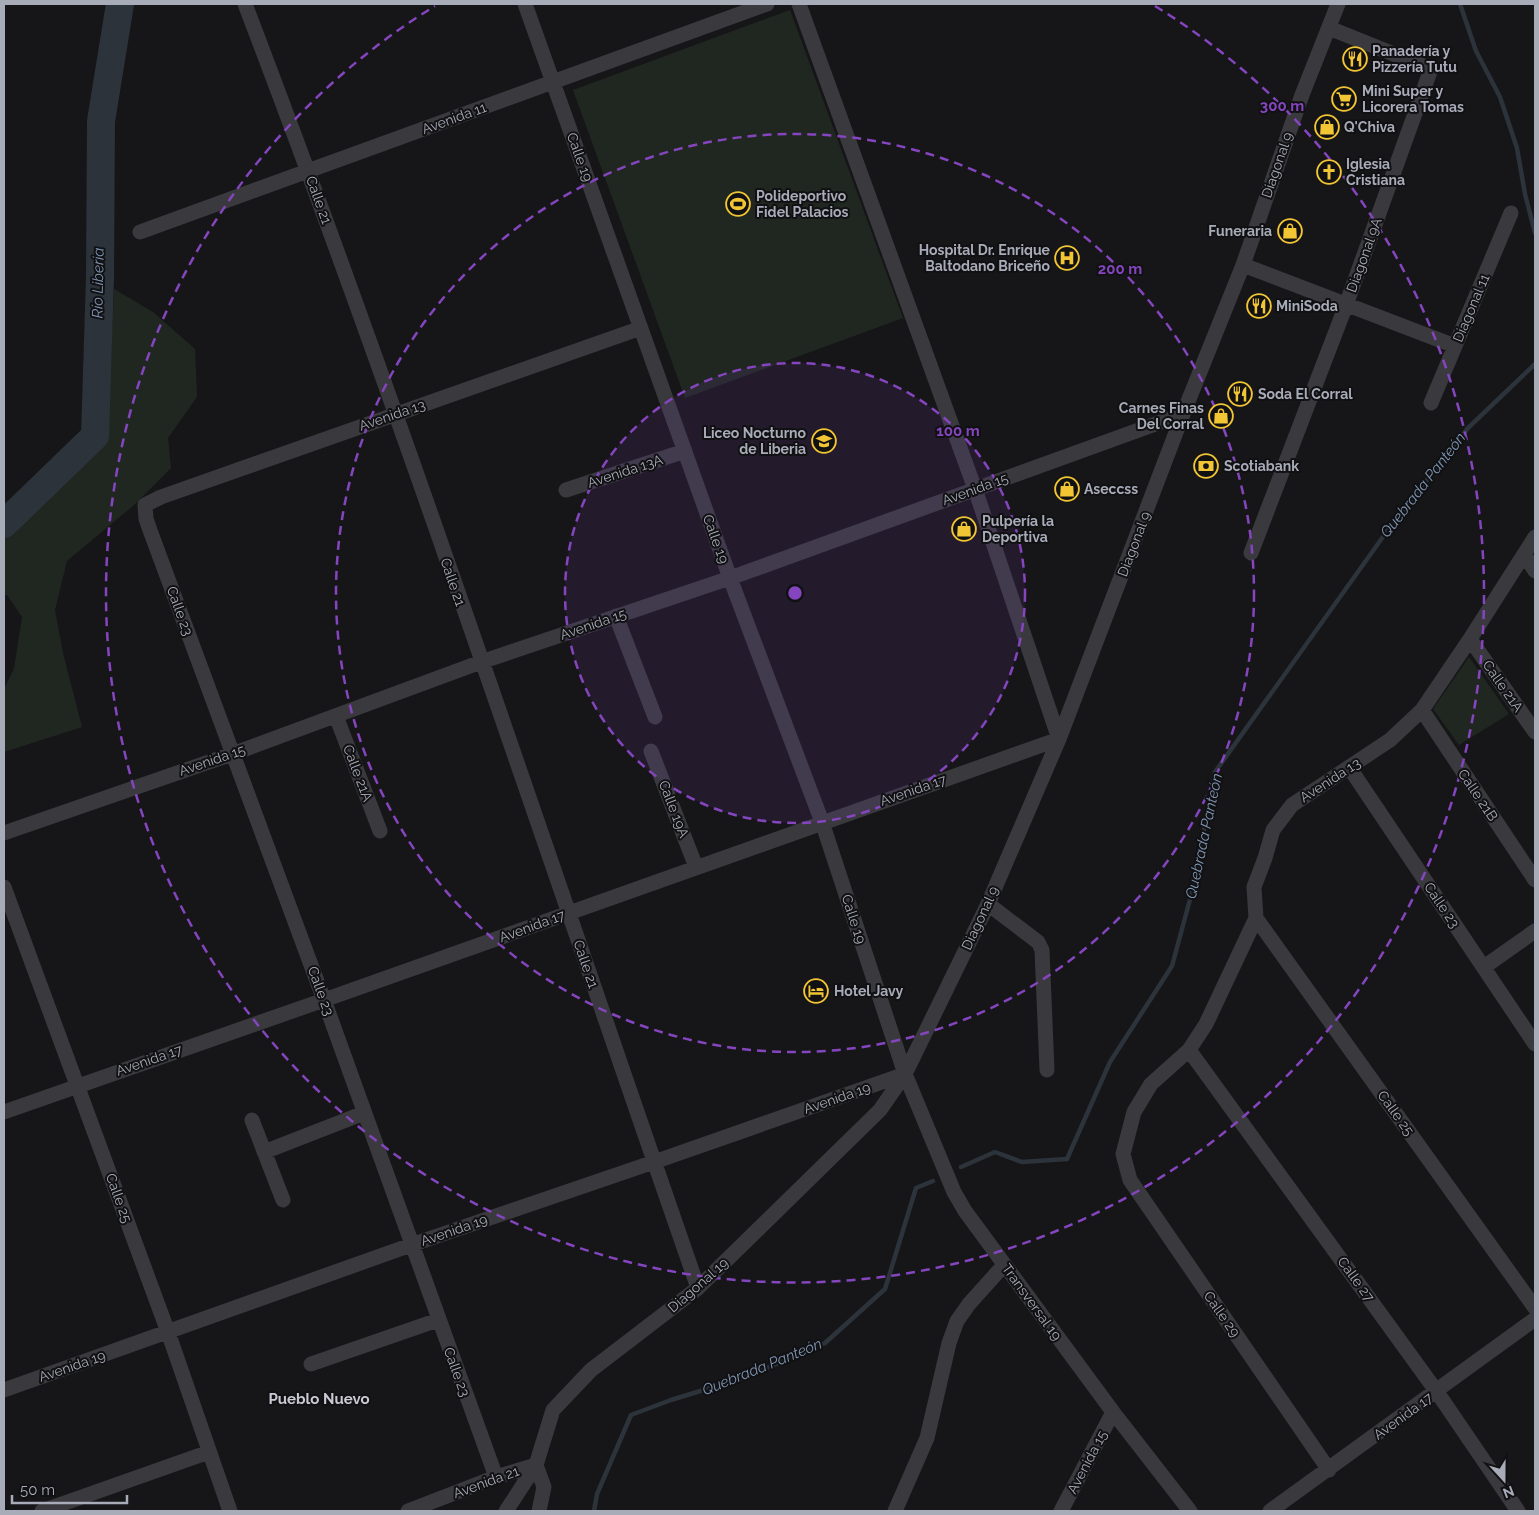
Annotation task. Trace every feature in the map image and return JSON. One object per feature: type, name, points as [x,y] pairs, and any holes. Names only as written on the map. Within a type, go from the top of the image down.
[{"type":"street","name":"Calle 21","points":[[245,4],[309,170],[396,414],[698,1288]]},
{"type":"street","name":"Calle 19","points":[[525,4],[730,578],[822,822],[905,1074]]},
{"type":"street","name":"Avenida 11","points":[[140,232],[767,4]]},
{"type":"street","points":[[799,4],[975,489],[1059,738]]},
{"type":"street","name":"Diagonal 9","points":[[905,1074],[988,904],[1059,738],[1183,414],[1243,265],[1302,95],[1338,4]]},
{"type":"street","name":"Diagonal 9A","points":[[1251,553],[1346,305],[1432,69],[1329,28]]},
{"type":"street","name":"Diagonal 11","points":[[1431,403],[1511,213]]},
{"type":"street","points":[[1243,265],[1455,346]]},
{"type":"street","name":"Avenida 13","points":[[144,505],[161,497],[641,328]]},
{"type":"street","name":"Avenida 15","points":[[4,833],[232,754],[481,662],[730,578],[1183,414]]},
{"type":"street","name":"Avenida 13A","points":[[566,490],[684,451]]},
{"type":"street","name":"Calle 23","points":[[144,505],[151,533],[324,1000],[496,1478]]},
{"type":"street","name":"Avenida 13","points":[[1123,1154],[1134,1112],[1151,1084],[1189,1050],[1206,1024],[1256,918],[1254,887],[1273,830],[1292,805],[1390,740],[1422,710],[1535,537]]},
{"type":"street","points":[[1524,554],[1535,571]]},
{"type":"street","points":[[616,616],[655,717]]},
{"type":"street","name":"Calle 21A","points":[[1470,639],[1535,732]]},
{"type":"street","name":"Calle 21B","points":[[1422,710],[1535,880]]},
{"type":"street","name":"Calle 21A","points":[[336,716],[380,831]]},
{"type":"street","name":"Avenida 17","points":[[4,1112],[1059,738]]},
{"type":"street","name":"Calle 19A","points":[[651,751],[696,867]]},
{"type":"street","name":"Calle 23","points":[[1350,767],[1535,1044]]},
{"type":"street","name":"Calle 25","points":[[4,886],[168,1332],[230,1511]]},
{"type":"street","points":[[988,904],[1038,942],[1042,950],[1047,1070]]},
{"type":"street","name":"Calle 25","points":[[1256,918],[1535,1308]]},
{"type":"street","points":[[1484,967],[1535,931]]},
{"type":"street","name":"Calle 27","points":[[1189,1050],[1437,1392],[1518,1511]]},
{"type":"street","name":"Avenida 19","points":[[4,1390],[411,1245],[905,1074]]},
{"type":"street","name":"Transversal 19","points":[[905,1074],[959,1201],[1113,1412],[1190,1511]]},
{"type":"street","name":"Diagonal 19","points":[[506,1511],[536,1465],[553,1410],[591,1370],[698,1288],[880,1110],[905,1074]]},
{"type":"street","points":[[264,1152],[364,1113]]},
{"type":"street","points":[[252,1120],[283,1200]]},
{"type":"street","name":"Calle 29","points":[[1123,1154],[1130,1180],[1329,1470]]},
{"type":"street","points":[[895,1511],[927,1438],[949,1343],[957,1321],[969,1304],[1004,1265]]},
{"type":"street","name":"Avenida 17","points":[[1270,1511],[1437,1392],[1535,1319]]},
{"type":"street","points":[[311,1364],[438,1320]]},
{"type":"street","name":"Avenida 15","points":[[1061,1511],[1113,1412]]},
{"type":"street","points":[[42,1511],[209,1452]]},
{"type":"street","points":[[536,1465],[544,1487],[540,1511]]},
{"type":"street","name":"Avenida 21","points":[[408,1511],[536,1465]]},
{"type":"shaded area","name":"Polideportivo Fidel Palacios","points":[[790,10],[903,318],[685,398],[573,90]]},
{"type":"shaded area","points":[[114,289],[153,312],[195,349],[197,397],[168,438],[171,468],[134,505],[67,561],[55,610],[63,653],[82,727],[4,752],[4,689],[14,669],[22,617],[7,595],[4,595],[4,530],[107,441]]},
{"type":"shaded area","points":[[1469,657],[1509,714],[1459,745],[1433,709]]},
{"type":"waterway","name":"Río Liberia","points":[[4,524],[95,436],[100,277],[101,121],[120,4]]},
{"type":"waterway","name":"Quebrada Panteón","points":[[1460,4],[1476,51],[1500,97],[1517,148],[1525,194],[1535,233]]},
{"type":"waterway","name":"Quebrada Panteón","points":[[961,1167],[995,1152],[1022,1162],[1067,1159],[1110,1062],[1172,966],[1192,892],[1215,772],[1390,527],[1468,428],[1535,364]]},
{"type":"waterway","name":"Quebrada Panteón","points":[[594,1511],[597,1494],[631,1415],[671,1400],[746,1377],[825,1343],[885,1289],[916,1188],[933,1181]]},
{"type":"place","name":"Panadería y Pizzería Tutu","points":[[1355,59]]},
{"type":"place","name":"Mini Super y Licorera Tomas","points":[[1344,99]]},
{"type":"place","name":"Q'Chiva","points":[[1327,127]]},
{"type":"place","name":"Iglesia Cristiana","points":[[1329,172]]},
{"type":"place","name":"Polideportivo Fidel Palacios","points":[[738,204]]},
{"type":"place","name":"Funeraria","points":[[1290,231]]},
{"type":"place","name":"Hospital Dr. Enrique Baltodano Briceño","points":[[1067,258]]},
{"type":"place","name":"MiniSoda","points":[[1259,306]]},
{"type":"place","name":"Soda El Corral","points":[[1240,394]]},
{"type":"place","name":"Carnes Finas Del Corral","points":[[1221,416]]},
{"type":"place","name":"Liceo Nocturno de Liberia","points":[[824,441]]},
{"type":"place","name":"Scotiabank","points":[[1206,466]]},
{"type":"place","name":"Aseccss","points":[[1067,489]]},
{"type":"place","name":"Pulpería la Deportiva","points":[[964,529]]},
{"type":"place","name":"Hotel Javy","points":[[816,991]]},
{"type":"district","name":"Pueblo Nuevo","points":[[319,1399]]}]
